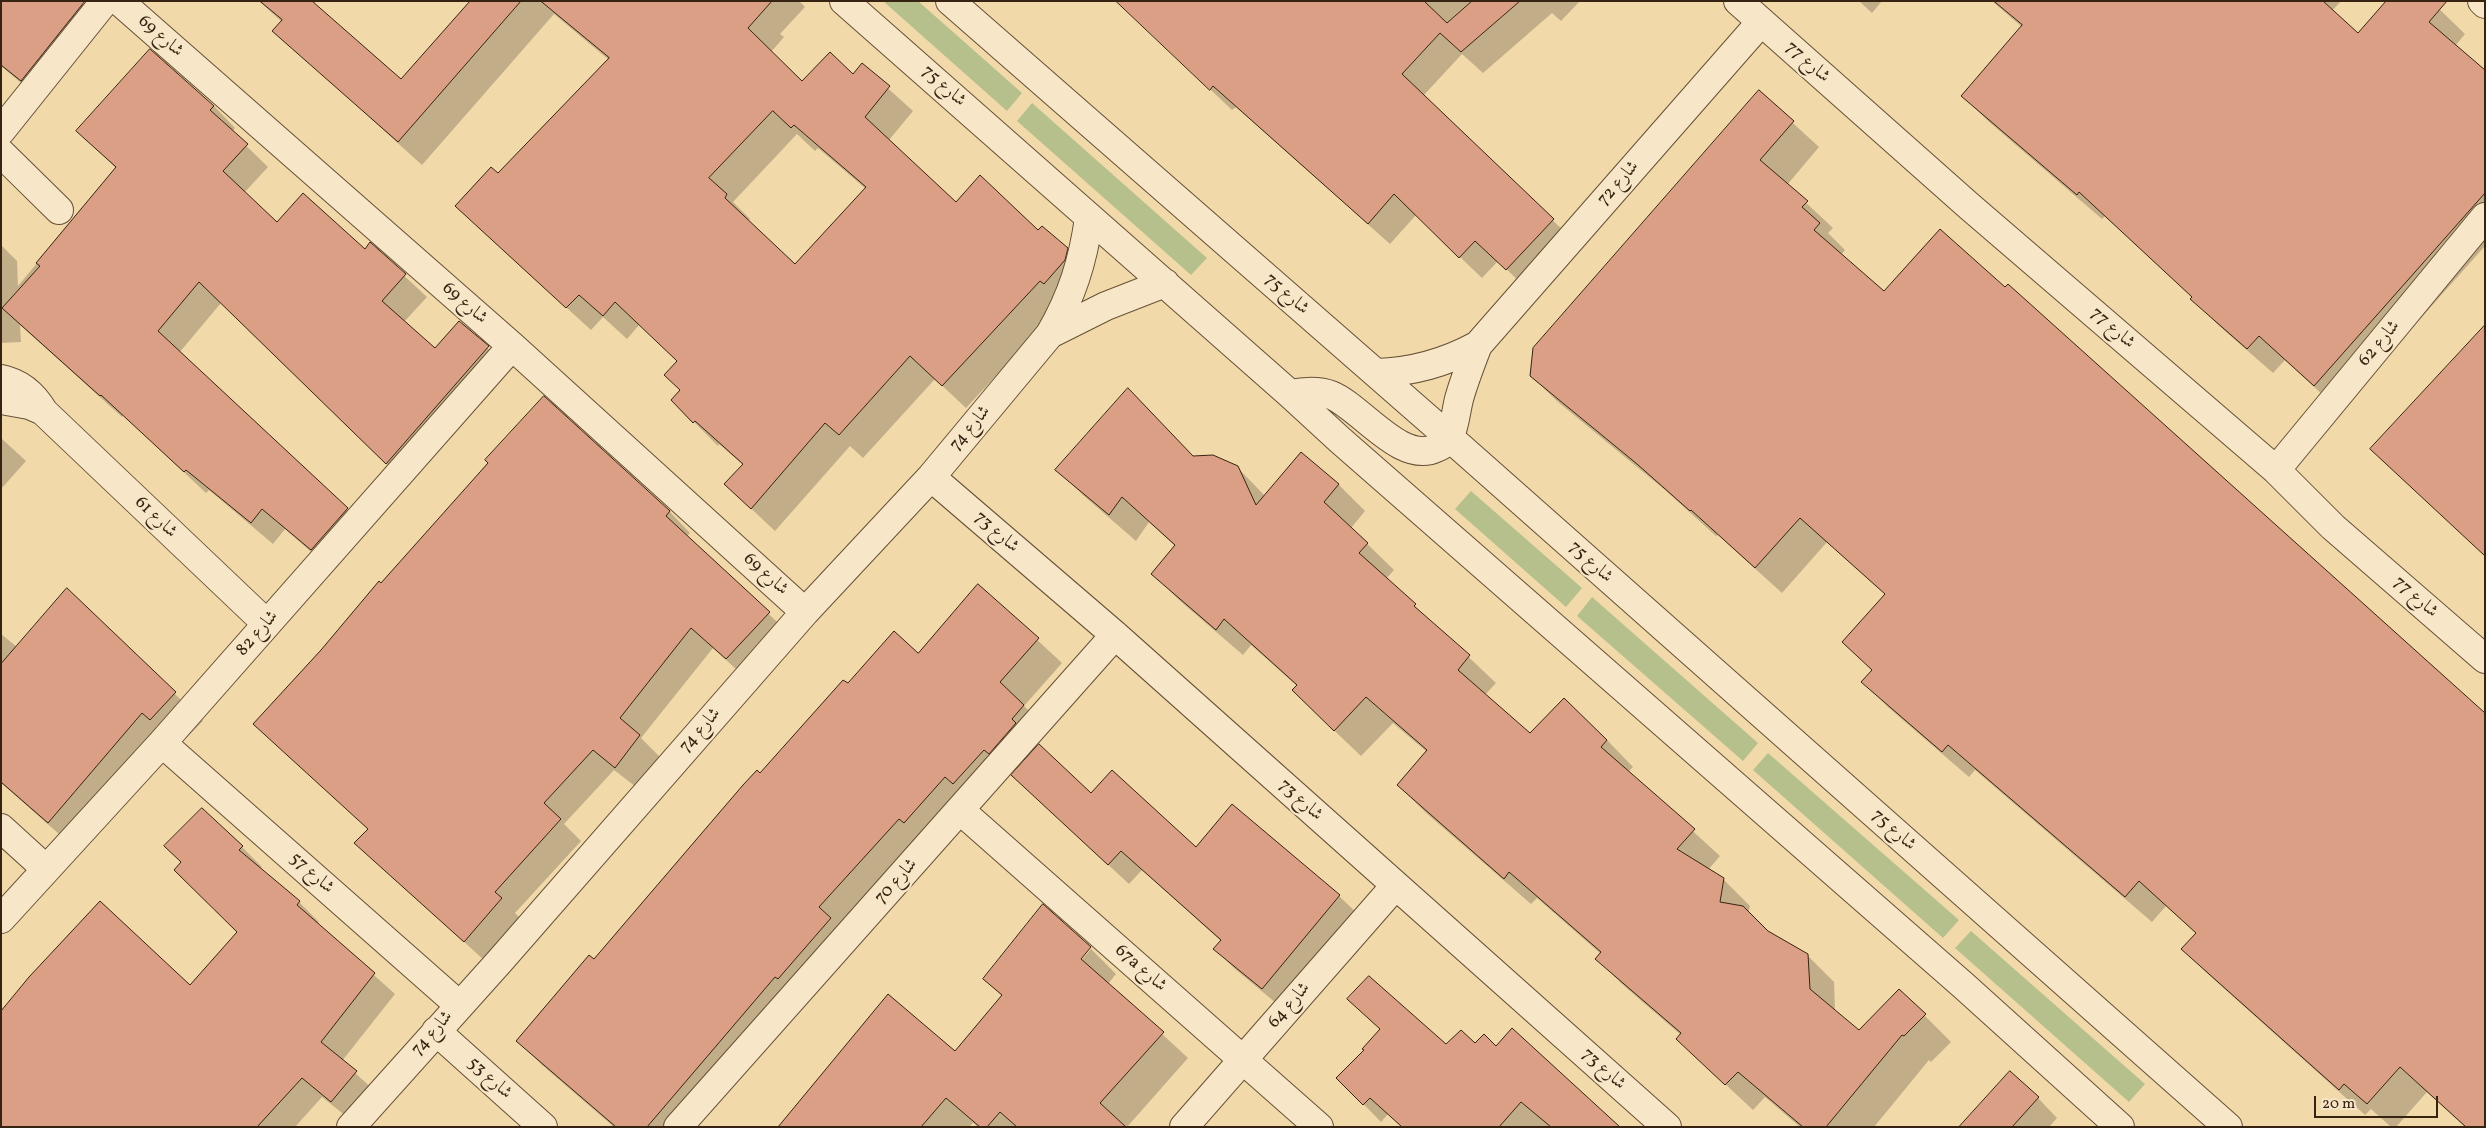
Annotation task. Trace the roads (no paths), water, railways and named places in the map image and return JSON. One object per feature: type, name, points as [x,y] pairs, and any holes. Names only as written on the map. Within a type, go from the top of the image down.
[{"type":"street","points":[[1,131],[105,1]]},
{"type":"street","name":"شارع 69","points":[[119,1],[512,346],[806,612]]},
{"type":"street","name":"شارع 75","points":[[844,1],[1165,283],[1340,440],[1964,986],[2120,1127]]},
{"type":"street","name":"شارع 75","points":[[950,1],[1450,438],[2228,1127]]},
{"type":"street","name":"شارع 77","points":[[1738,1],[2276,470],[2333,527],[2485,659]]},
{"type":"street","name":"شارع 72","points":[[1450,438],[1462,391],[1478,345],[1761,22]]},
{"type":"street","points":[[1,153],[59,210]]},
{"type":"street","name":"شارع 62","points":[[2276,470],[2485,217]]},
{"type":"street","name":"شارع 74","points":[[351,1127],[806,612],[931,477],[1050,334],[1065,307],[1077,278],[1085,249],[1089,218]]},
{"type":"street","name":"شارع 74","points":[[1050,334],[1106,306],[1165,283]]},
{"type":"street","name":"شارع 72","points":[[1376,373],[1411,371],[1429,366],[1478,345]]},
{"type":"street","name":"شارع 82","points":[[1,919],[162,743],[512,346]]},
{"type":"street","points":[[1,379],[17,384],[28,391],[44,412]]},
{"type":"street","points":[[1290,394],[1318,391],[1331,395],[1344,401],[1390,439],[1410,449],[1432,450],[1450,438]]},
{"type":"street","points":[[1,400],[28,405],[44,412]]},
{"type":"street","name":"شارع 61","points":[[44,412],[266,624]]},
{"type":"street","name":"شارع 73","points":[[931,477],[1115,636],[1666,1127]]},
{"type":"street","name":"شارع 70","points":[[678,1127],[1115,636]]},
{"type":"street","name":"شارع 57","points":[[162,743],[459,1005]]},
{"type":"street","name":"67a شارع","points":[[961,811],[1319,1127]]},
{"type":"street","points":[[1,828],[46,869]]},
{"type":"street","name":"شارع 64","points":[[1184,1127],[1395,886]]},
{"type":"street","name":"شارع 53","points":[[436,1031],[542,1127]]}]
